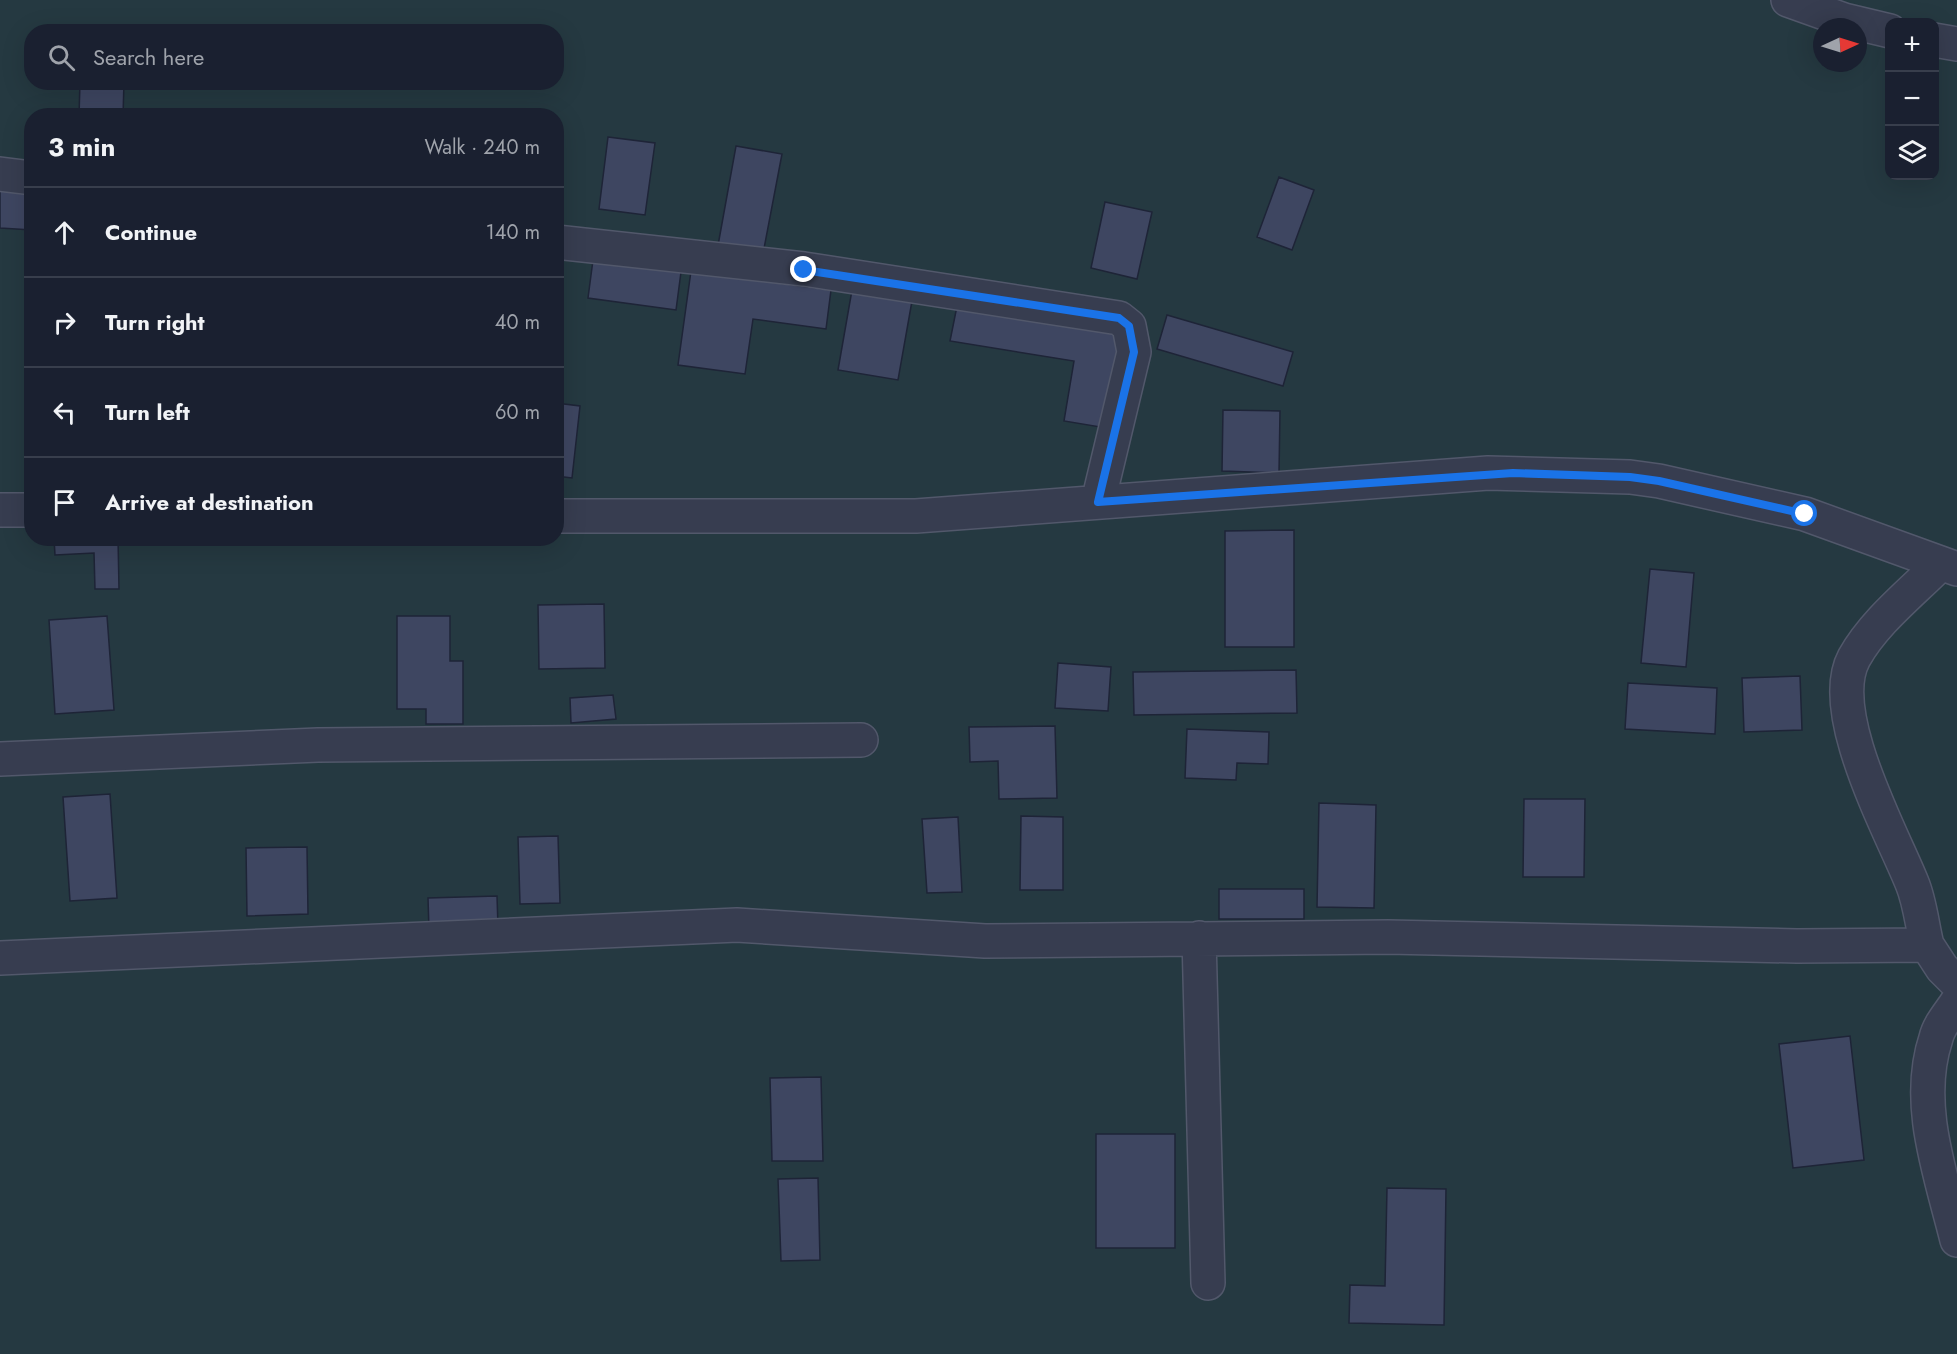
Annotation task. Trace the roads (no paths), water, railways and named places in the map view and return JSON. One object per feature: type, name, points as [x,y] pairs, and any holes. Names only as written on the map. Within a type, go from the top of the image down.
[{"type":"street","points":[[1788,0],[1844,20],[1885,30]]},
{"type":"street","points":[[1939,41],[1957,44]]},
{"type":"street","points":[[0,174],[24,177]]},
{"type":"street","points":[[564,243],[804,270],[1119,318],[1129,326],[1134,352],[1098,502]]},
{"type":"street","points":[[564,516],[905,516],[1488,473],[1630,477],[1659,481],[1805,514],[1949,567],[1868,636],[1853,660],[1847,693],[1856,745],[1873,798],[1913,886],[1927,945],[1942,968],[1957,983]]},
{"type":"street","points":[[0,510],[24,510]]},
{"type":"street","points":[[0,759],[318,746],[861,740]]},
{"type":"street","points":[[0,958],[465,939],[707,926],[774,928],[962,941],[1388,938],[1797,946],[1927,945]]},
{"type":"street","points":[[1199,938],[1208,1283]]},
{"type":"street","points":[[1957,1002],[1936,1035],[1929,1063],[1928,1093],[1930,1131],[1957,1240]]}]
